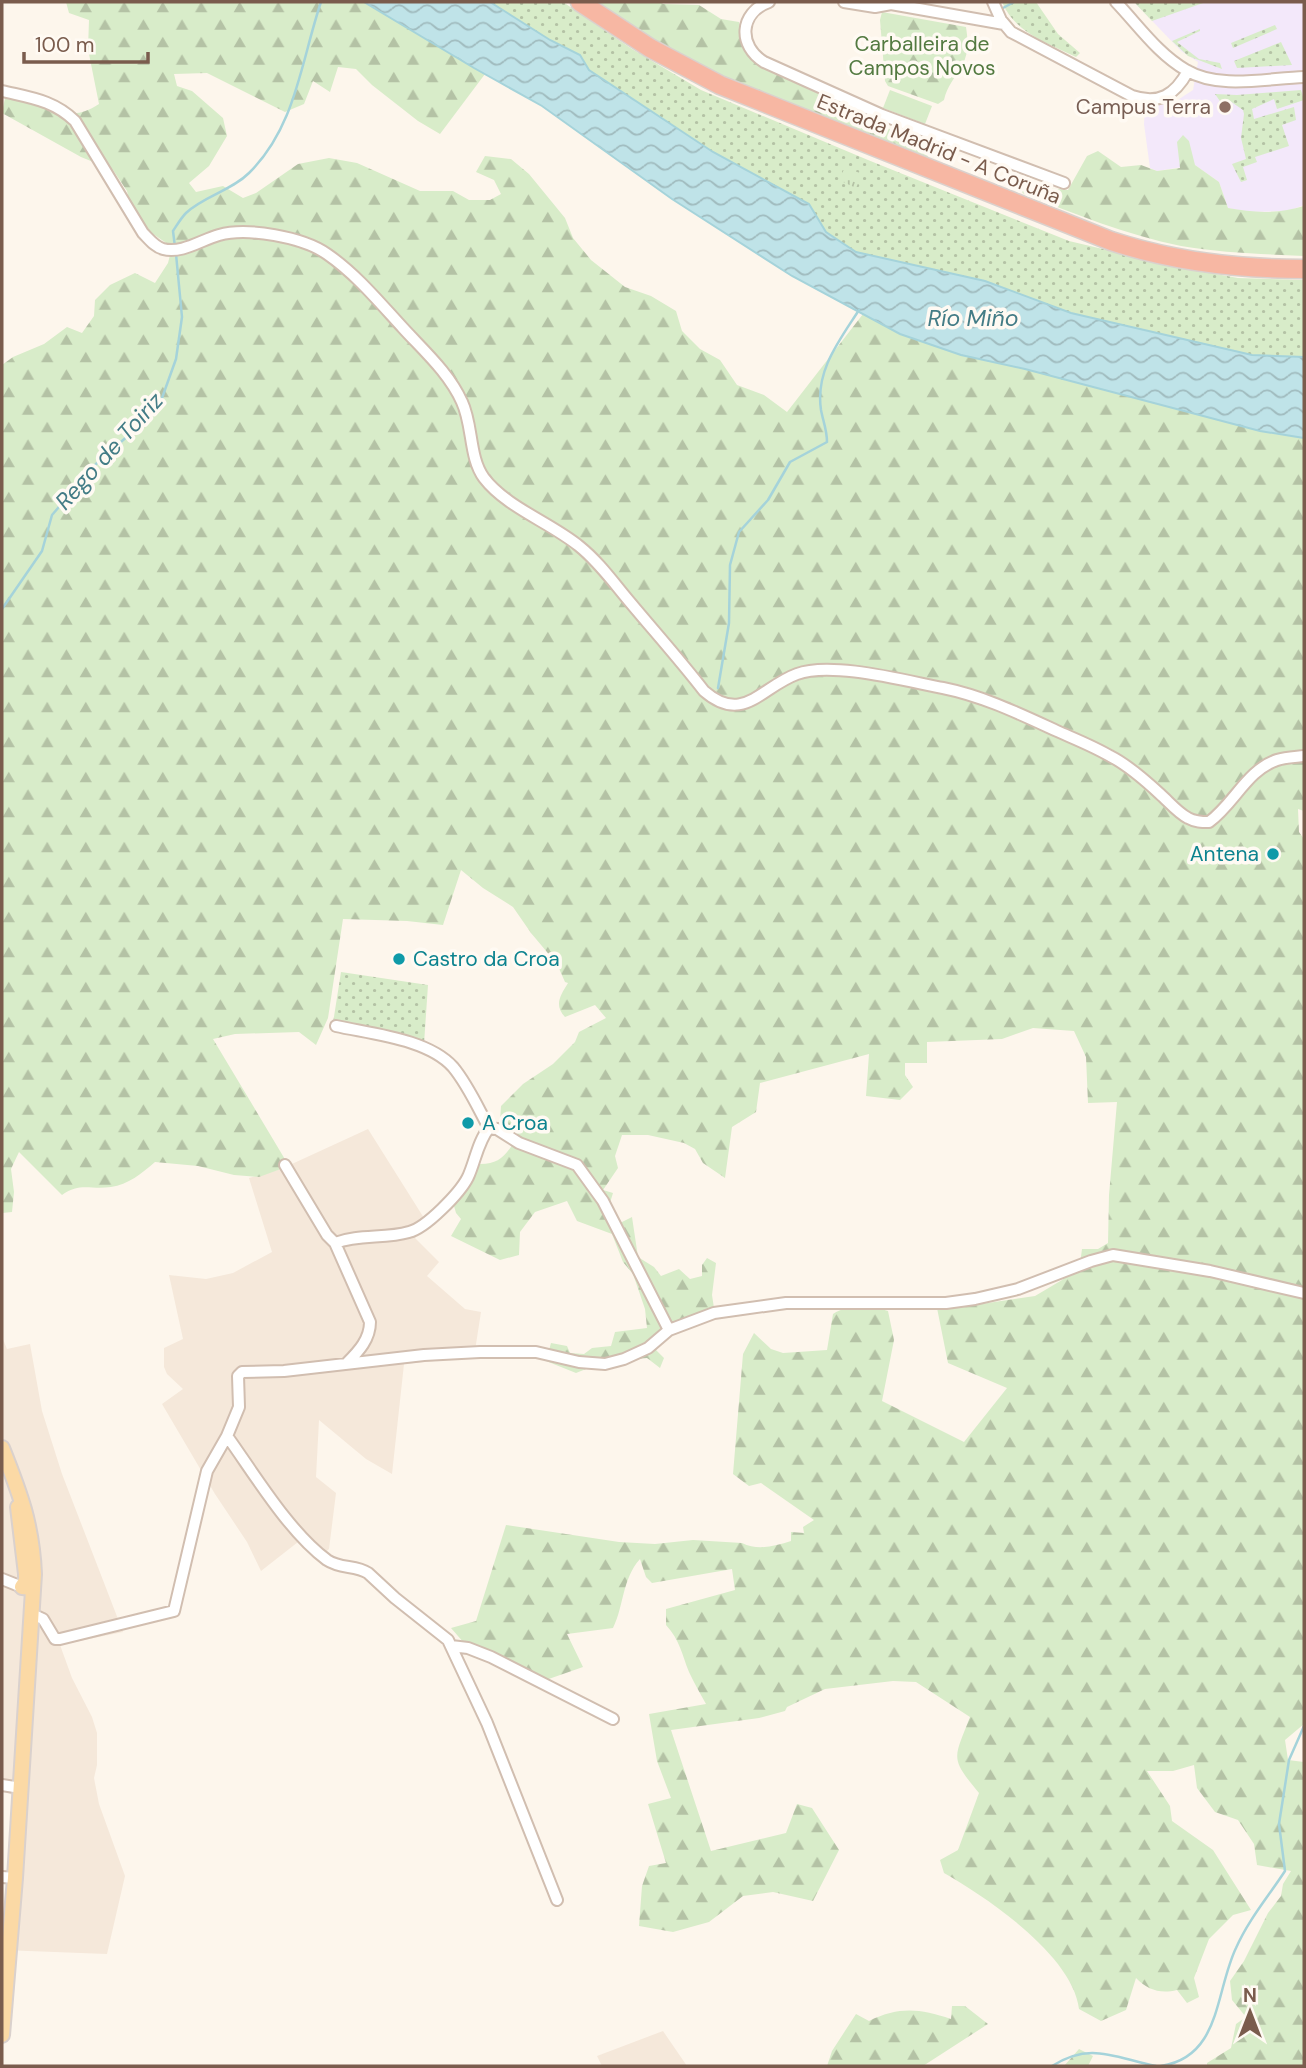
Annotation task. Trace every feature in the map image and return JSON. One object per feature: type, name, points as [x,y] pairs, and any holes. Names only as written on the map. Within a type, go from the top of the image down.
[{"type":"highway","name":"Estrada Madrid - A Coruña","points":[[580,2],[650,48],[720,85],[1111,240],[1169,257],[1223,266],[1304,269]]},
{"type":"main road","points":[[2,1448],[30,1529],[28,1588],[32,1614],[20,1788],[8,1878],[2,2035]]},
{"type":"street","points":[[769,2],[754,10],[744,29],[753,55],[764,62],[882,115],[1064,183]]},
{"type":"street","points":[[844,2],[875,7],[887,4],[1004,24]]},
{"type":"street","points":[[993,2],[1011,32],[1056,58],[1141,99],[1160,98],[1169,94],[1177,89],[1188,71]]},
{"type":"street","points":[[1116,2],[1164,54],[1188,71],[1208,78],[1228,80],[1304,77]]},
{"type":"street","points":[[2,91],[40,99],[61,107],[75,121],[143,233],[163,249],[186,248],[222,234],[240,233],[292,239],[326,253],[364,286],[439,367],[457,392],[464,406],[478,466],[484,478],[509,500],[580,546],[603,569],[704,691],[722,704],[736,706],[752,702],[797,674],[820,669],[846,671],[957,691],[1025,716],[1111,756],[1155,789],[1186,817],[1195,821],[1209,822],[1263,767],[1278,760],[1304,756]]},
{"type":"street","points":[[336,1026],[422,1046],[439,1055],[453,1068],[489,1128]]},
{"type":"street","points":[[335,1243],[346,1238],[410,1232],[422,1227],[466,1181],[489,1128]]},
{"type":"street","points":[[489,1128],[497,1129],[519,1143],[578,1165],[603,1201],[669,1330]]},
{"type":"street","points":[[285,1165],[327,1236],[335,1243],[370,1322],[370,1332],[364,1344],[347,1363]]},
{"type":"street","points":[[32,1614],[43,1619],[55,1639],[60,1639],[174,1611],[207,1471],[227,1436],[239,1407],[238,1376],[242,1372],[284,1371],[424,1355],[491,1352],[536,1353],[579,1362],[605,1364],[648,1348],[669,1330],[714,1313],[786,1303],[946,1303],[975,1299],[1018,1289],[1113,1255],[1210,1271],[1304,1293]]},
{"type":"street","points":[[227,1436],[298,1533],[328,1560],[343,1568],[368,1573],[448,1640],[487,1723],[557,1900]]},
{"type":"street","points":[[2,1579],[28,1588]]},
{"type":"street","points":[[451,1646],[468,1648],[491,1657],[613,1719]]},
{"type":"street","points":[[2,1785],[20,1788]]},
{"type":"shaded area","name":"Campus Terra","points":[[1134,2],[1304,2],[1304,205],[1288,211],[1248,212],[1228,208],[1219,182],[1195,165],[1157,171],[1150,168],[1144,124],[1145,107],[1173,103],[1193,90],[1198,62],[1181,51]]},
{"type":"shaded area","points":[[368,1129],[429,1226],[415,1238],[439,1262],[427,1276],[465,1309],[481,1312],[474,1357],[404,1364],[392,1474],[366,1459],[319,1420],[316,1477],[336,1493],[329,1549],[317,1560],[298,1542],[261,1571],[247,1542],[162,1404],[183,1389],[167,1374],[164,1367],[164,1348],[183,1339],[169,1275],[206,1279],[233,1273],[272,1252],[249,1178],[281,1169]]},
{"type":"shaded area","points":[[2,1337],[7,1349],[30,1344],[42,1411],[62,1474],[123,1632],[60,1645],[97,1733],[97,1765],[94,1778],[99,1804],[125,1876],[107,1954],[2,1950],[12,1795],[2,1790]]},
{"type":"shaded area","points":[[663,2031],[687,2066],[602,2066],[597,2056]]},
{"type":"green space","points":[[66,2],[364,2],[485,74],[440,134],[418,121],[356,69],[338,67],[330,92],[313,81],[304,104],[285,112],[207,73],[174,74],[177,86],[192,91],[223,118],[227,136],[209,166],[189,183],[196,192],[223,186],[243,198],[256,193],[298,164],[329,158],[357,163],[420,191],[453,191],[469,200],[490,200],[501,194],[494,180],[476,172],[485,156],[511,159],[529,174],[565,218],[573,238],[591,260],[625,287],[651,296],[676,311],[682,331],[700,349],[720,360],[737,385],[764,395],[787,412],[863,314],[900,334],[961,355],[1025,369],[1260,431],[1304,438],[1304,811],[1298,809],[1299,832],[1304,839],[1304,1724],[1285,1740],[1288,1760],[1304,1762],[1304,2066],[1207,2066],[1207,2063],[1231,2048],[1236,2024],[1246,2017],[1232,2000],[1230,1981],[1244,1961],[1268,1913],[1281,1896],[1283,1884],[1291,1871],[1257,1865],[1254,1844],[1238,1820],[1215,1812],[1197,1788],[1194,1765],[1173,1771],[1147,1771],[1170,1806],[1172,1821],[1213,1850],[1251,1910],[1233,1915],[1209,1939],[1194,1978],[1199,1997],[1187,2003],[1177,1990],[1155,1990],[1136,1978],[1126,2010],[1101,2021],[1079,2009],[1073,1989],[1062,1969],[1026,1930],[983,1897],[944,1873],[940,1860],[958,1850],[979,1793],[963,1772],[957,1757],[970,1717],[916,1682],[893,1681],[825,1689],[787,1707],[785,1711],[759,1718],[671,1730],[711,1851],[786,1833],[797,1804],[812,1808],[839,1850],[813,1901],[773,1892],[743,1896],[709,1922],[673,1932],[639,1926],[642,1886],[649,1866],[666,1863],[648,1804],[671,1798],[657,1761],[649,1714],[706,1704],[689,1672],[678,1642],[666,1625],[666,1609],[735,1590],[732,1569],[652,1583],[646,1577],[640,1559],[626,1584],[613,1628],[567,1634],[583,1667],[543,1681],[471,1651],[451,1628],[476,1621],[506,1525],[619,1542],[655,1544],[693,1540],[742,1543],[760,1547],[791,1541],[791,1532],[804,1533],[803,1527],[814,1520],[761,1483],[749,1486],[733,1474],[743,1354],[754,1333],[771,1349],[783,1353],[827,1350],[833,1314],[861,1307],[888,1311],[894,1340],[882,1401],[964,1442],[1007,1388],[948,1363],[937,1308],[1035,1296],[1062,1280],[1080,1264],[1082,1249],[1098,1249],[1108,1243],[1117,1102],[1088,1103],[1086,1057],[1074,1031],[1033,1028],[1002,1039],[927,1042],[927,1063],[905,1063],[905,1075],[913,1087],[900,1100],[866,1096],[869,1054],[760,1083],[756,1112],[732,1127],[725,1178],[703,1163],[695,1149],[684,1143],[648,1135],[622,1135],[615,1156],[618,1168],[603,1190],[613,1193],[609,1206],[620,1223],[632,1217],[638,1257],[654,1267],[661,1276],[679,1269],[690,1279],[702,1276],[702,1265],[707,1258],[716,1263],[712,1295],[714,1308],[661,1336],[653,1347],[664,1358],[660,1368],[647,1358],[635,1359],[619,1367],[591,1367],[576,1373],[546,1361],[551,1343],[567,1346],[570,1353],[584,1354],[592,1348],[611,1346],[615,1332],[647,1328],[645,1309],[633,1274],[623,1262],[612,1234],[577,1221],[567,1201],[535,1212],[520,1232],[519,1255],[500,1260],[451,1236],[461,1219],[452,1199],[477,1164],[499,1159],[515,1141],[500,1122],[501,1106],[523,1084],[553,1064],[575,1042],[579,1032],[606,1018],[595,1005],[565,1017],[559,1004],[568,983],[557,964],[513,907],[461,870],[443,925],[343,919],[328,1018],[316,1045],[299,1032],[235,1034],[213,1039],[289,1166],[259,1177],[234,1175],[198,1166],[155,1162],[123,1184],[74,1189],[62,1195],[19,1152],[11,1169],[14,1192],[12,1212],[2,1213],[2,365],[13,357],[44,344],[67,327],[82,333],[94,316],[95,300],[110,285],[135,273],[155,283],[168,263],[172,247],[140,225],[131,209],[127,191],[113,170],[81,157],[2,113],[5,98],[31,101],[74,113],[99,104],[88,49],[89,20],[69,13]]},
{"type":"green space","points":[[490,2],[563,2],[632,49],[701,90],[1069,241],[1238,278],[1304,280],[1304,357],[1252,355],[1071,313],[985,281],[856,252],[826,232],[809,204],[713,152],[589,70],[580,55],[550,40]]},
{"type":"green space","points":[[596,2],[699,5],[721,19],[739,22],[744,46],[754,61],[882,126],[923,142],[929,160],[699,66],[626,26]]},
{"type":"green space","points":[[1002,2],[1036,2],[1058,34],[1080,53],[1076,57],[1033,36],[1015,22]]},
{"type":"green space","points":[[1134,2],[1206,2],[1152,21]]},
{"type":"green space","name":"Carballeira de Campos Novos","points":[[882,12],[966,27],[966,56],[944,100],[938,104],[888,86],[885,81],[880,20]]},
{"type":"green space","points":[[1275,25],[1277,29],[1233,48],[1231,43]]},
{"type":"green space","points":[[1200,29],[1177,42],[1199,59],[1220,63],[1222,69],[1188,56],[1172,41]]},
{"type":"green space","points":[[1281,42],[1292,65],[1237,68],[1234,61]]},
{"type":"green space","points":[[890,90],[932,106],[925,124],[883,108]]},
{"type":"green space","points":[[1301,90],[1304,100],[1277,109],[1274,99],[1252,109],[1254,119],[1294,107],[1296,120],[1282,125],[1289,146],[1255,157],[1257,162],[1243,167],[1247,180],[1241,182],[1232,164],[1246,159],[1241,138],[1243,110],[1230,101],[1222,104],[1215,94]]},
{"type":"green space","points":[[1183,135],[1189,141],[1195,165],[1219,182],[1228,208],[1266,212],[1304,206],[1304,256],[1181,246],[1121,230],[1062,209],[1024,194],[1017,187],[1068,190],[1087,156],[1098,151],[1121,167],[1141,165],[1157,171],[1180,168],[1177,142]]},
{"type":"green space","points":[[845,167],[862,174],[856,188],[839,180]]},
{"type":"green space","points":[[341,972],[428,985],[424,1044],[333,1023]]},
{"type":"green space","points":[[952,2006],[965,2006],[988,2024],[923,2066],[827,2066],[832,2051],[856,2014],[869,2021],[900,2011],[929,2013],[951,2019]]},
{"type":"green space","points":[[1079,2049],[1093,2056],[1088,2066],[1064,2066]]},
{"type":"water","name":"Río Miño","points":[[364,2],[490,2],[550,40],[580,55],[589,70],[713,152],[809,204],[826,232],[856,252],[985,281],[1071,313],[1252,355],[1304,357],[1304,438],[1260,431],[1025,369],[961,355],[900,334],[792,276],[672,199],[542,106]]},
{"type":"waterway","name":"Rego de Toiriz","points":[[175,247],[173,231],[184,215],[249,173],[265,155],[277,135],[295,92],[321,2]]},
{"type":"waterway","points":[[1003,8],[1014,2]]},
{"type":"waterway","name":"Rego de Toiriz","points":[[2,609],[42,551],[52,515],[96,464],[148,418],[162,398],[176,359],[182,317],[176,254]]},
{"type":"waterway","points":[[718,688],[729,623],[730,565],[739,532],[768,500],[790,462],[827,442],[820,396],[825,369],[859,310]]},
{"type":"waterway","points":[[1161,2066],[1181,2060],[1195,2050],[1206,2036],[1241,1937],[1285,1871],[1279,1824],[1289,1760],[1304,1726]]},
{"type":"waterway","points":[[1052,2066],[1066,2058],[1091,2053],[1156,2066]]},
{"type":"place","name":"Campus Terra","points":[[1225,107]]},
{"type":"place","name":"Antena","points":[[1273,854]]},
{"type":"place","name":"Castro da Croa","points":[[399,959]]},
{"type":"place","name":"A Croa","points":[[468,1123]]}]
